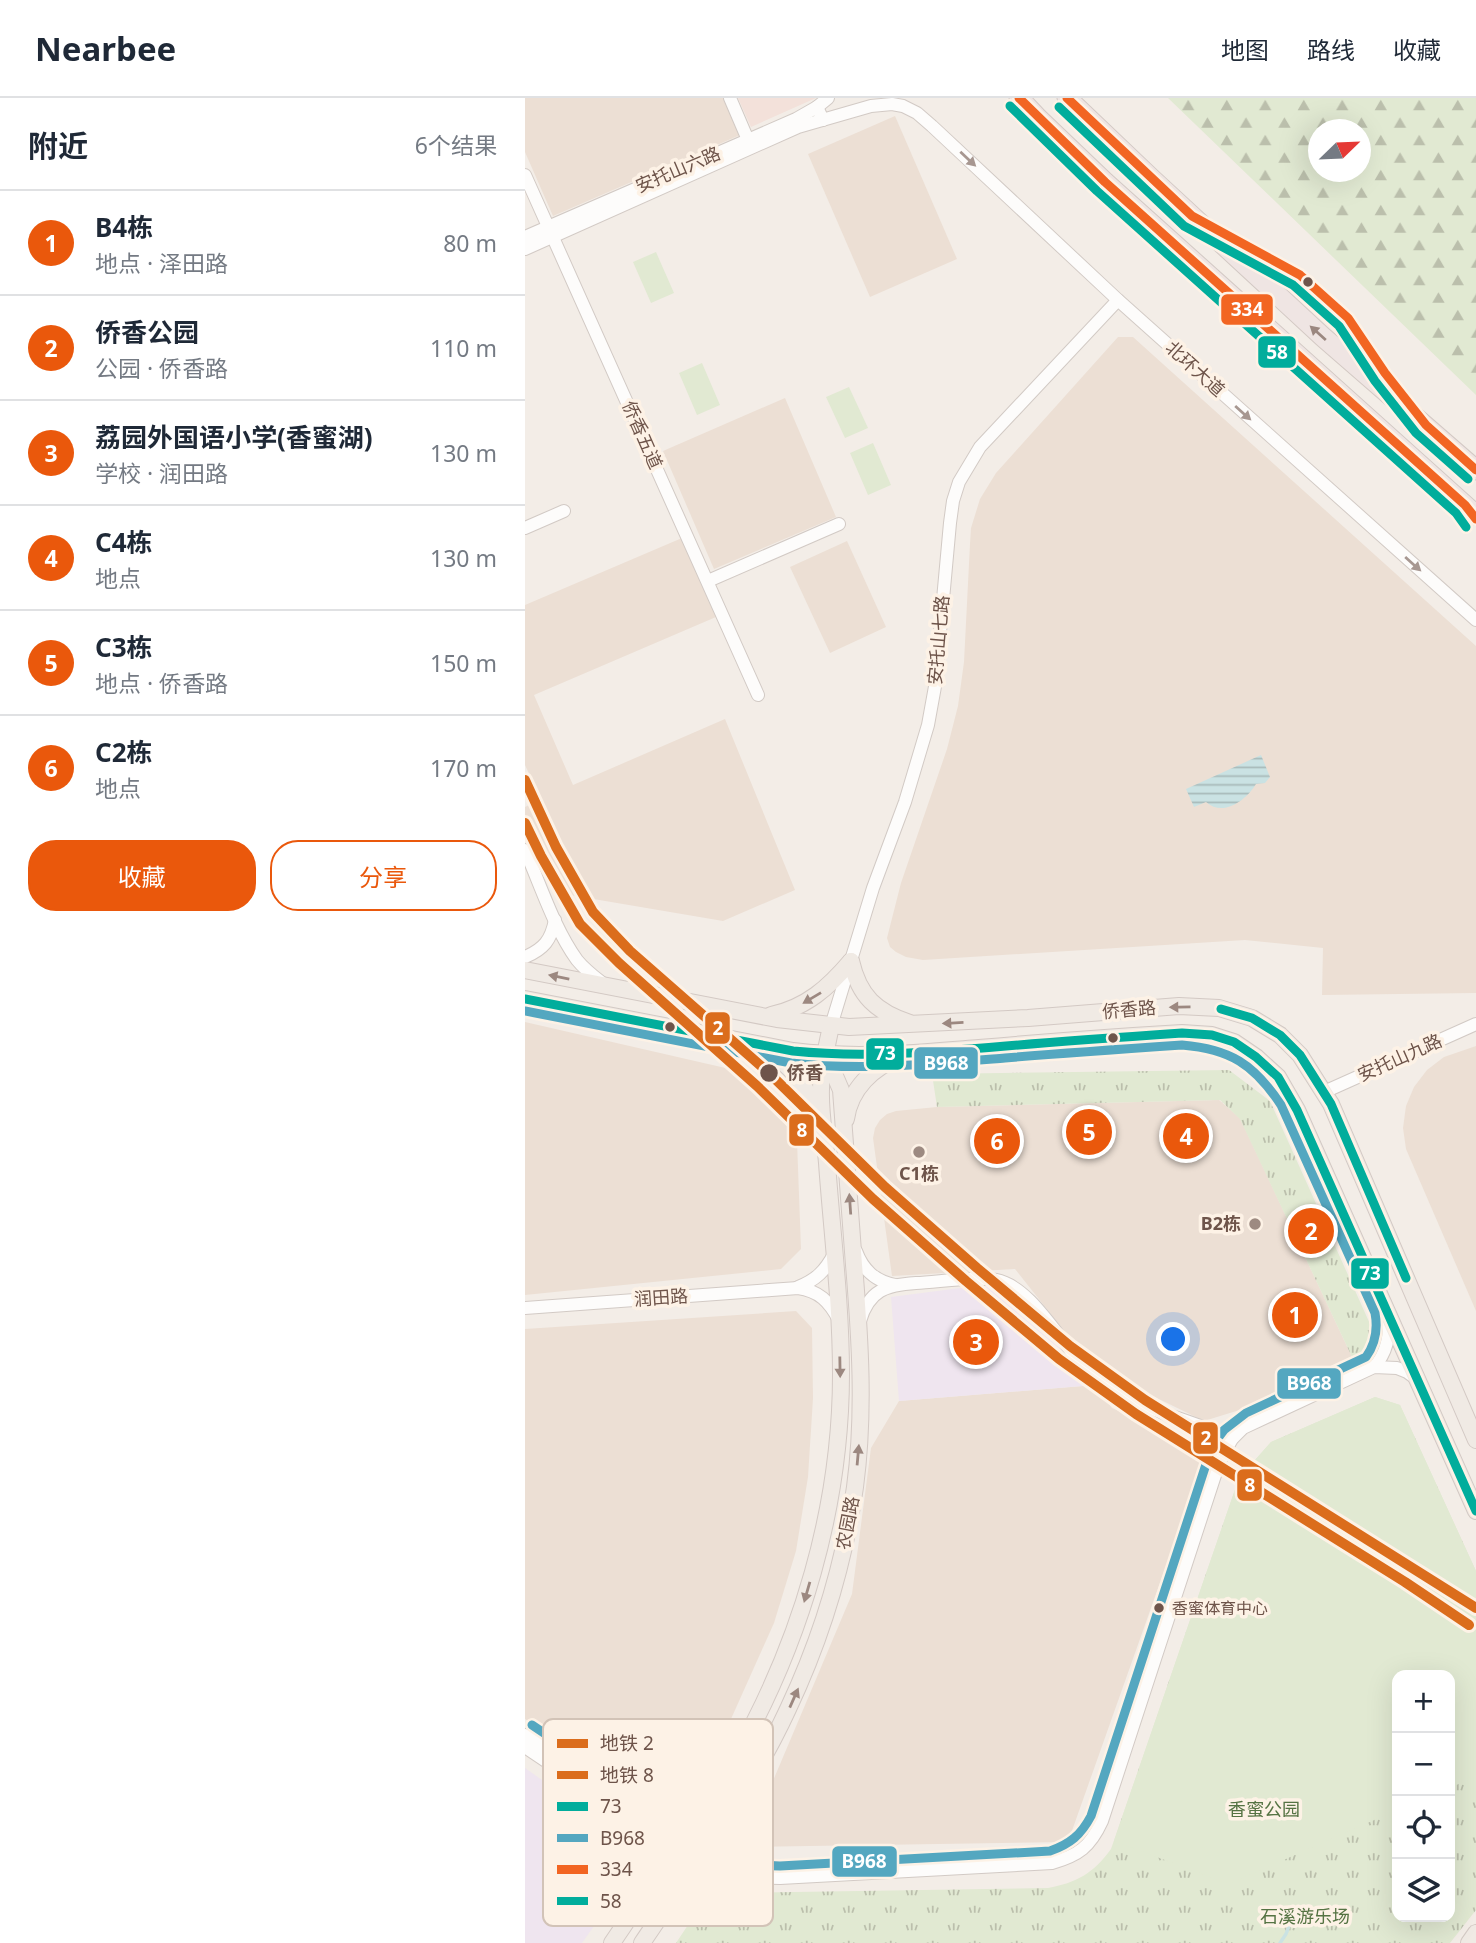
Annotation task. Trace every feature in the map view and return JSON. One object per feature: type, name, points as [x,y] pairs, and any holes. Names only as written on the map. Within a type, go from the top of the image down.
[{"type":"highway","points":[[1019,98],[1115,191],[1472,513]]},
{"type":"highway","points":[[1067,98],[1323,337],[1476,470]]},
{"type":"main road","points":[[761,1016],[787,1011],[812,999],[835,980],[851,961]]},
{"type":"main road","points":[[851,961],[857,984],[874,1004],[894,1018],[915,1025]]},
{"type":"main road","name":"侨香路","points":[[525,970],[761,1016],[831,1026],[915,1025],[1179,1006],[1219,1008],[1252,1018],[1280,1035],[1300,1055],[1331,1104],[1476,1440]]},
{"type":"main road","name":"侨香路","points":[[525,999],[825,1055],[909,1053],[1182,1033],[1212,1035],[1234,1042],[1257,1057],[1278,1077],[1297,1110],[1476,1511]]},
{"type":"main road","name":"农园路","points":[[755,1719],[779,1668],[801,1611],[818,1552],[831,1491],[840,1387],[839,1320],[821,1088],[831,1026]]},
{"type":"main road","points":[[747,1042],[769,1052],[797,1077],[816,1112],[825,1138]]},
{"type":"main road","points":[[844,1135],[847,1112],[863,1082],[890,1061],[909,1053]]},
{"type":"main road","name":"农园路","points":[[773,1738],[788,1711],[809,1660],[836,1582],[855,1485],[860,1433],[859,1325],[841,1090],[825,1055]]},
{"type":"main road","points":[[1400,1339],[1427,1328]]},
{"type":"main road","points":[[1417,1376],[1441,1360]]},
{"type":"main road","name":"农园路","points":[[612,1943],[623,1926]]},
{"type":"main road","name":"农园路","points":[[642,1943],[654,1926]]},
{"type":"main road","points":[[1469,1943],[1476,1933]]},
{"type":"street","points":[[730,98],[748,140]]},
{"type":"street","name":"安托山六路","points":[[525,249],[551,231],[796,119],[828,98]]},
{"type":"street","name":"安托山六路","points":[[525,237],[551,231],[798,127],[871,106],[892,104],[917,113]]},
{"type":"street","points":[[817,107],[823,120]]},
{"type":"street","name":"北环大道","points":[[917,113],[1118,300],[1476,620]]},
{"type":"street","name":"侨香五道","points":[[525,175],[758,695]]},
{"type":"street","name":"安托山七路","points":[[831,1026],[873,888],[905,802],[934,700],[939,670],[938,654],[950,523],[959,482],[980,447],[1118,300]]},
{"type":"street","points":[[525,528],[564,511]]},
{"type":"street","points":[[708,581],[839,524]]},
{"type":"street","points":[[525,850],[555,920],[579,962],[607,986]]},
{"type":"street","points":[[525,957],[545,946],[552,934],[555,920]]},
{"type":"street","name":"安托山九路","points":[[1324,1092],[1476,1024]]},
{"type":"street","points":[[852,1240],[866,1270],[886,1283],[896,1285],[986,1279],[1006,1282],[1022,1292],[1086,1370],[1113,1393],[1232,1439]]},
{"type":"street","points":[[798,1288],[819,1277],[834,1254]]},
{"type":"street","points":[[859,1325],[869,1301],[877,1293],[896,1285]]},
{"type":"street","points":[[798,1288],[820,1295],[839,1320]]},
{"type":"street","name":"润田路","points":[[525,1308],[798,1288]]},
{"type":"street","points":[[1374,1367],[1388,1340],[1387,1309]]},
{"type":"street","points":[[773,1878],[1052,1863],[1081,1851],[1095,1837],[1102,1821],[1219,1463],[1232,1439],[1243,1428],[1374,1367],[1397,1368],[1417,1376]]},
{"type":"street","points":[[525,1735],[543,1748]]},
{"type":"street","points":[[525,1748],[543,1759]]},
{"type":"shaded area","points":[[525,98],[724,98],[740,135],[553,216],[525,152]]},
{"type":"shaded area","points":[[738,98],[816,98],[751,127]]},
{"type":"shaded area","points":[[895,116],[957,259],[870,297],[808,154]]},
{"type":"shaded area","points":[[1118,337],[1133,337],[1476,646],[1476,993],[1322,995],[1323,948],[1245,940],[923,960],[906,957],[890,947],[887,938],[901,883],[947,749],[958,706],[964,662],[971,528],[980,499],[996,473]]},
{"type":"shaded area","points":[[785,398],[836,517],[714,569],[663,451]]},
{"type":"shaded area","points":[[682,538],[716,617],[534,695],[573,785],[725,719],[795,890],[723,921],[564,894],[525,818],[525,807],[541,799],[525,765],[525,605]]},
{"type":"shaded area","points":[[847,541],[886,627],[830,653],[790,567]]},
{"type":"shaded area","points":[[525,1022],[756,1075],[796,1114],[801,1249],[781,1269],[525,1295]]},
{"type":"shaded area","points":[[1476,1046],[1476,1311],[1406,1149],[1403,1128],[1406,1106],[1414,1087],[1427,1070],[1444,1057]]},
{"type":"shaded area","points":[[1219,1100],[1240,1118],[1352,1357],[1259,1404],[1204,1421],[1128,1384],[1073,1342],[1015,1269],[892,1276],[873,1138],[875,1128],[887,1114],[937,1107]]},
{"type":"shaded area","points":[[983,1285],[1019,1300],[1095,1385],[899,1401],[891,1297]]},
{"type":"shaded area","points":[[796,1311],[812,1328],[813,1398],[808,1477],[796,1551],[774,1623],[731,1719],[543,1719],[543,1731],[525,1719],[525,1329]]},
{"type":"shaded area","points":[[1095,1385],[1112,1408],[1207,1450],[1068,1842],[773,1847],[773,1781],[852,1594],[871,1448],[899,1401]]},
{"type":"shaded area","points":[[525,1768],[543,1781],[543,1926],[594,1926],[582,1943],[525,1943]]},
{"type":"green space","points":[[1168,98],[1476,98],[1476,395]]},
{"type":"green space","points":[[656,252],[674,293],[651,303],[633,262]]},
{"type":"green space","points":[[702,363],[720,405],[697,415],[679,373]]},
{"type":"green space","points":[[849,387],[868,428],[845,438],[826,397]]},
{"type":"green space","points":[[873,443],[891,485],[868,495],[850,453]]},
{"type":"green space","points":[[1229,1070],[1270,1101],[1379,1344],[1352,1357],[1240,1119],[1220,1100],[937,1107],[932,1074]]},
{"type":"green space","name":"香蜜体育中心","points":[[1375,1397],[1400,1405],[1476,1571],[1476,1910],[1450,1943],[676,1943],[687,1926],[773,1926],[773,1892],[1048,1888],[1076,1880],[1091,1871],[1111,1849],[1239,1478],[1271,1442]]},
{"type":"green space","name":"香蜜体育中心","points":[[1375,1397],[1400,1405],[1476,1571],[1476,1776],[1455,1786],[1455,1670],[1392,1670],[1392,1812],[1229,1884],[1114,1841],[1239,1478],[1271,1442]]},
{"type":"water","points":[[1261,755],[1270,777],[1265,783],[1256,784],[1234,805],[1220,808],[1206,802],[1194,807],[1186,789]]},
{"type":"waterway","points":[[1280,1943],[1295,1910]]},
{"type":"metro line","name":"2","points":[[525,780],[556,847],[593,912],[630,951],[769,1073],[885,1187],[977,1268],[1070,1346],[1145,1400],[1476,1608]]},
{"type":"metro line","name":"8","points":[[525,823],[580,924],[619,963],[757,1086],[873,1199],[966,1281],[1059,1359],[1136,1414],[1469,1625]]},
{"type":"transit line","name":"334","points":[[1019,98],[1105,182],[1465,505],[1476,519]]},
{"type":"transit line","name":"334","points":[[1067,98],[1192,216],[1300,275],[1348,318],[1385,373],[1426,425],[1476,470]]},
{"type":"transit line","name":"58","points":[[1010,106],[1097,191],[1456,513],[1466,527]]},
{"type":"transit line","name":"58","points":[[1059,107],[1184,226],[1293,285],[1339,326],[1375,381],[1416,433],[1468,479]]},
{"type":"transit line","name":"73","points":[[525,999],[793,1051],[820,1053],[926,1052],[1182,1033],[1212,1035],[1234,1042],[1278,1077],[1297,1110],[1476,1511]]},
{"type":"transit line","name":"73","points":[[1221,1009],[1252,1018],[1280,1035],[1300,1055],[1331,1104],[1406,1278]]},
{"type":"transit line","name":"B968","points":[[525,1011],[791,1063],[818,1065],[871,1067],[1182,1045],[1214,1050],[1250,1069],[1281,1105],[1375,1313],[1374,1341],[1366,1357],[1246,1413],[1224,1430],[1212,1446],[1091,1816],[1079,1834],[1050,1851],[773,1866]]},
{"type":"transit line","name":"B968","points":[[532,1725],[543,1732]]},
{"type":"place","name":"侨香","points":[[769,1073]]},
{"type":"place","name":"C3栋","points":[[1089,1132]]},
{"type":"place","name":"C4栋","points":[[1186,1136]]},
{"type":"place","name":"C2栋","points":[[997,1141]]},
{"type":"place","name":"C1栋","points":[[919,1152]]},
{"type":"place","name":"B2栋","points":[[1255,1224]]},
{"type":"place","name":"侨香公园","points":[[1311,1231]]},
{"type":"place","name":"B4栋","points":[[1295,1315]]},
{"type":"place","name":"荔园外国语小学(香蜜湖)","points":[[976,1342]]},
{"type":"place","name":"香蜜体育中心","points":[[1159,1608]]},
{"type":"park label","name":"香蜜公园","points":[[1264,1810]]},
{"type":"park label","name":"石溪游乐场","points":[[1305,1917]]}]
